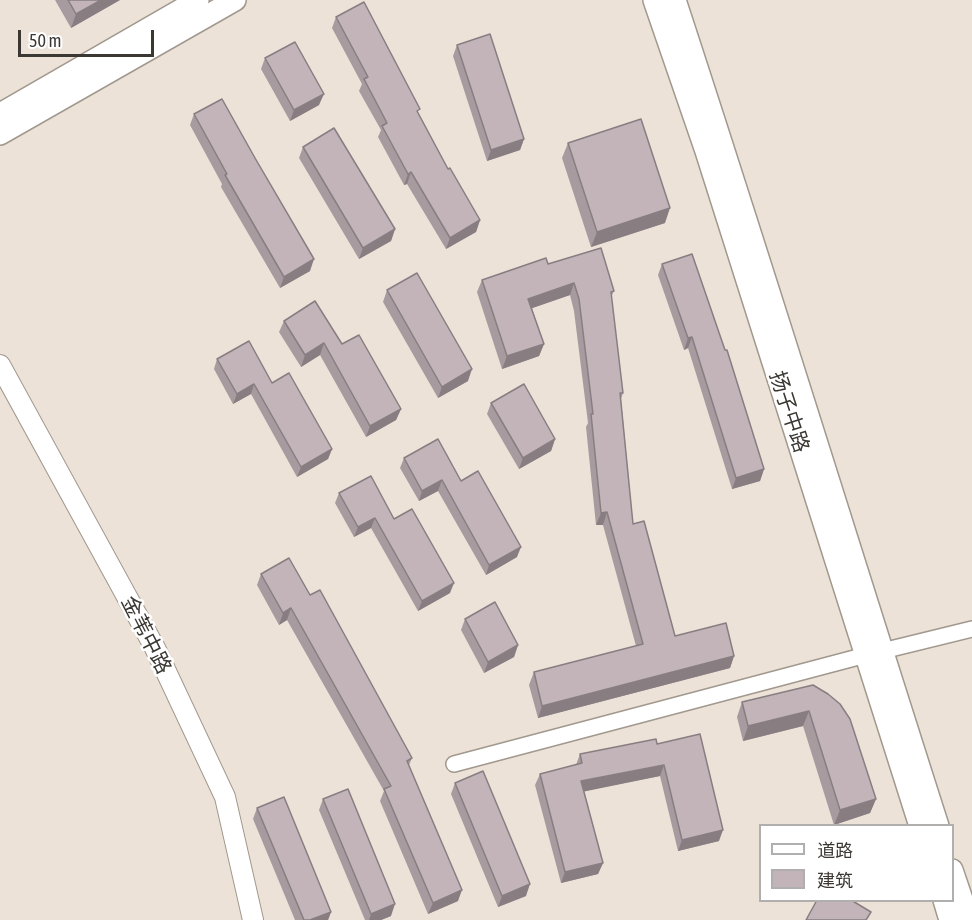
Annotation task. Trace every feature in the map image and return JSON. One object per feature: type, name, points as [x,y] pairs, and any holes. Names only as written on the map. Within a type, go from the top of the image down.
[{"type":"main road","points":[[0,114],[198,0]]},
{"type":"main road","points":[[0,134],[235,0]]},
{"type":"main road","name":"扬子中路","points":[[654,0],[874,653],[938,824]]},
{"type":"main road","name":"扬子中路","points":[[675,0],[731,171],[874,653],[920,824]]},
{"type":"main road","points":[[954,876],[969,920]]},
{"type":"main road","points":[[945,902],[950,920]]},
{"type":"street","name":"金苇中路","points":[[0,365],[154,648],[225,796],[253,920]]},
{"type":"street","points":[[454,764],[972,629]]},
{"type":"building","points":[[68,0],[101,0],[76,14]]},
{"type":"building","points":[[364,2],[420,109],[417,111],[448,169],[450,168],[480,220],[450,238],[411,172],[408,174],[382,126],[387,123],[364,79],[368,77],[336,17]]},
{"type":"building","points":[[490,34],[524,139],[491,150],[457,45]]},
{"type":"building","points":[[295,42],[324,94],[294,110],[265,58]]},
{"type":"building","points":[[222,99],[314,259],[284,277],[225,175],[227,174],[194,114]]},
{"type":"building","points":[[641,119],[670,208],[597,232],[568,143]]},
{"type":"building","points":[[334,128],[395,229],[363,248],[303,147]]},
{"type":"building","points":[[601,248],[614,291],[611,292],[623,393],[620,393],[633,524],[644,521],[675,636],[726,623],[734,656],[542,706],[534,672],[643,644],[607,512],[601,513],[591,414],[593,414],[579,299],[574,283],[528,299],[544,344],[507,356],[482,280],[546,258],[548,264]]},
{"type":"building","points":[[692,254],[725,350],[727,350],[764,469],[736,478],[692,337],[688,338],[662,264]]},
{"type":"building","points":[[417,273],[472,369],[442,387],[387,290]]},
{"type":"building","points":[[315,301],[342,344],[359,335],[401,409],[370,426],[324,343],[305,355],[284,321]]},
{"type":"building","points":[[249,341],[272,383],[289,373],[332,449],[301,467],[254,384],[237,394],[217,359]]},
{"type":"building","points":[[524,384],[555,439],[523,458],[491,403]]},
{"type":"building","points":[[438,439],[461,481],[478,471],[521,547],[489,565],[442,480],[422,491],[404,458]]},
{"type":"building","points":[[371,476],[394,519],[412,509],[454,583],[422,601],[375,518],[358,527],[339,493]]},
{"type":"building","points":[[289,558],[310,595],[320,590],[412,758],[407,761],[462,890],[433,903],[384,789],[391,786],[291,608],[283,613],[261,574]]},
{"type":"building","points":[[495,602],[518,645],[488,662],[465,619]]},
{"type":"building","points":[[813,685],[840,704],[850,719],[876,799],[840,810],[809,711],[748,726],[742,702]]},
{"type":"building","points":[[700,734],[723,830],[682,840],[664,765],[581,781],[603,863],[565,872],[540,774],[582,763],[580,754],[656,739],[657,744]]},
{"type":"building","points":[[483,771],[530,884],[502,896],[455,783]]},
{"type":"building","points":[[348,789],[395,904],[371,914],[323,799]]},
{"type":"building","points":[[284,797],[331,912],[310,920],[304,920],[257,808]]},
{"type":"building","points":[[816,902],[854,902],[871,912],[866,920],[806,920]]}]
